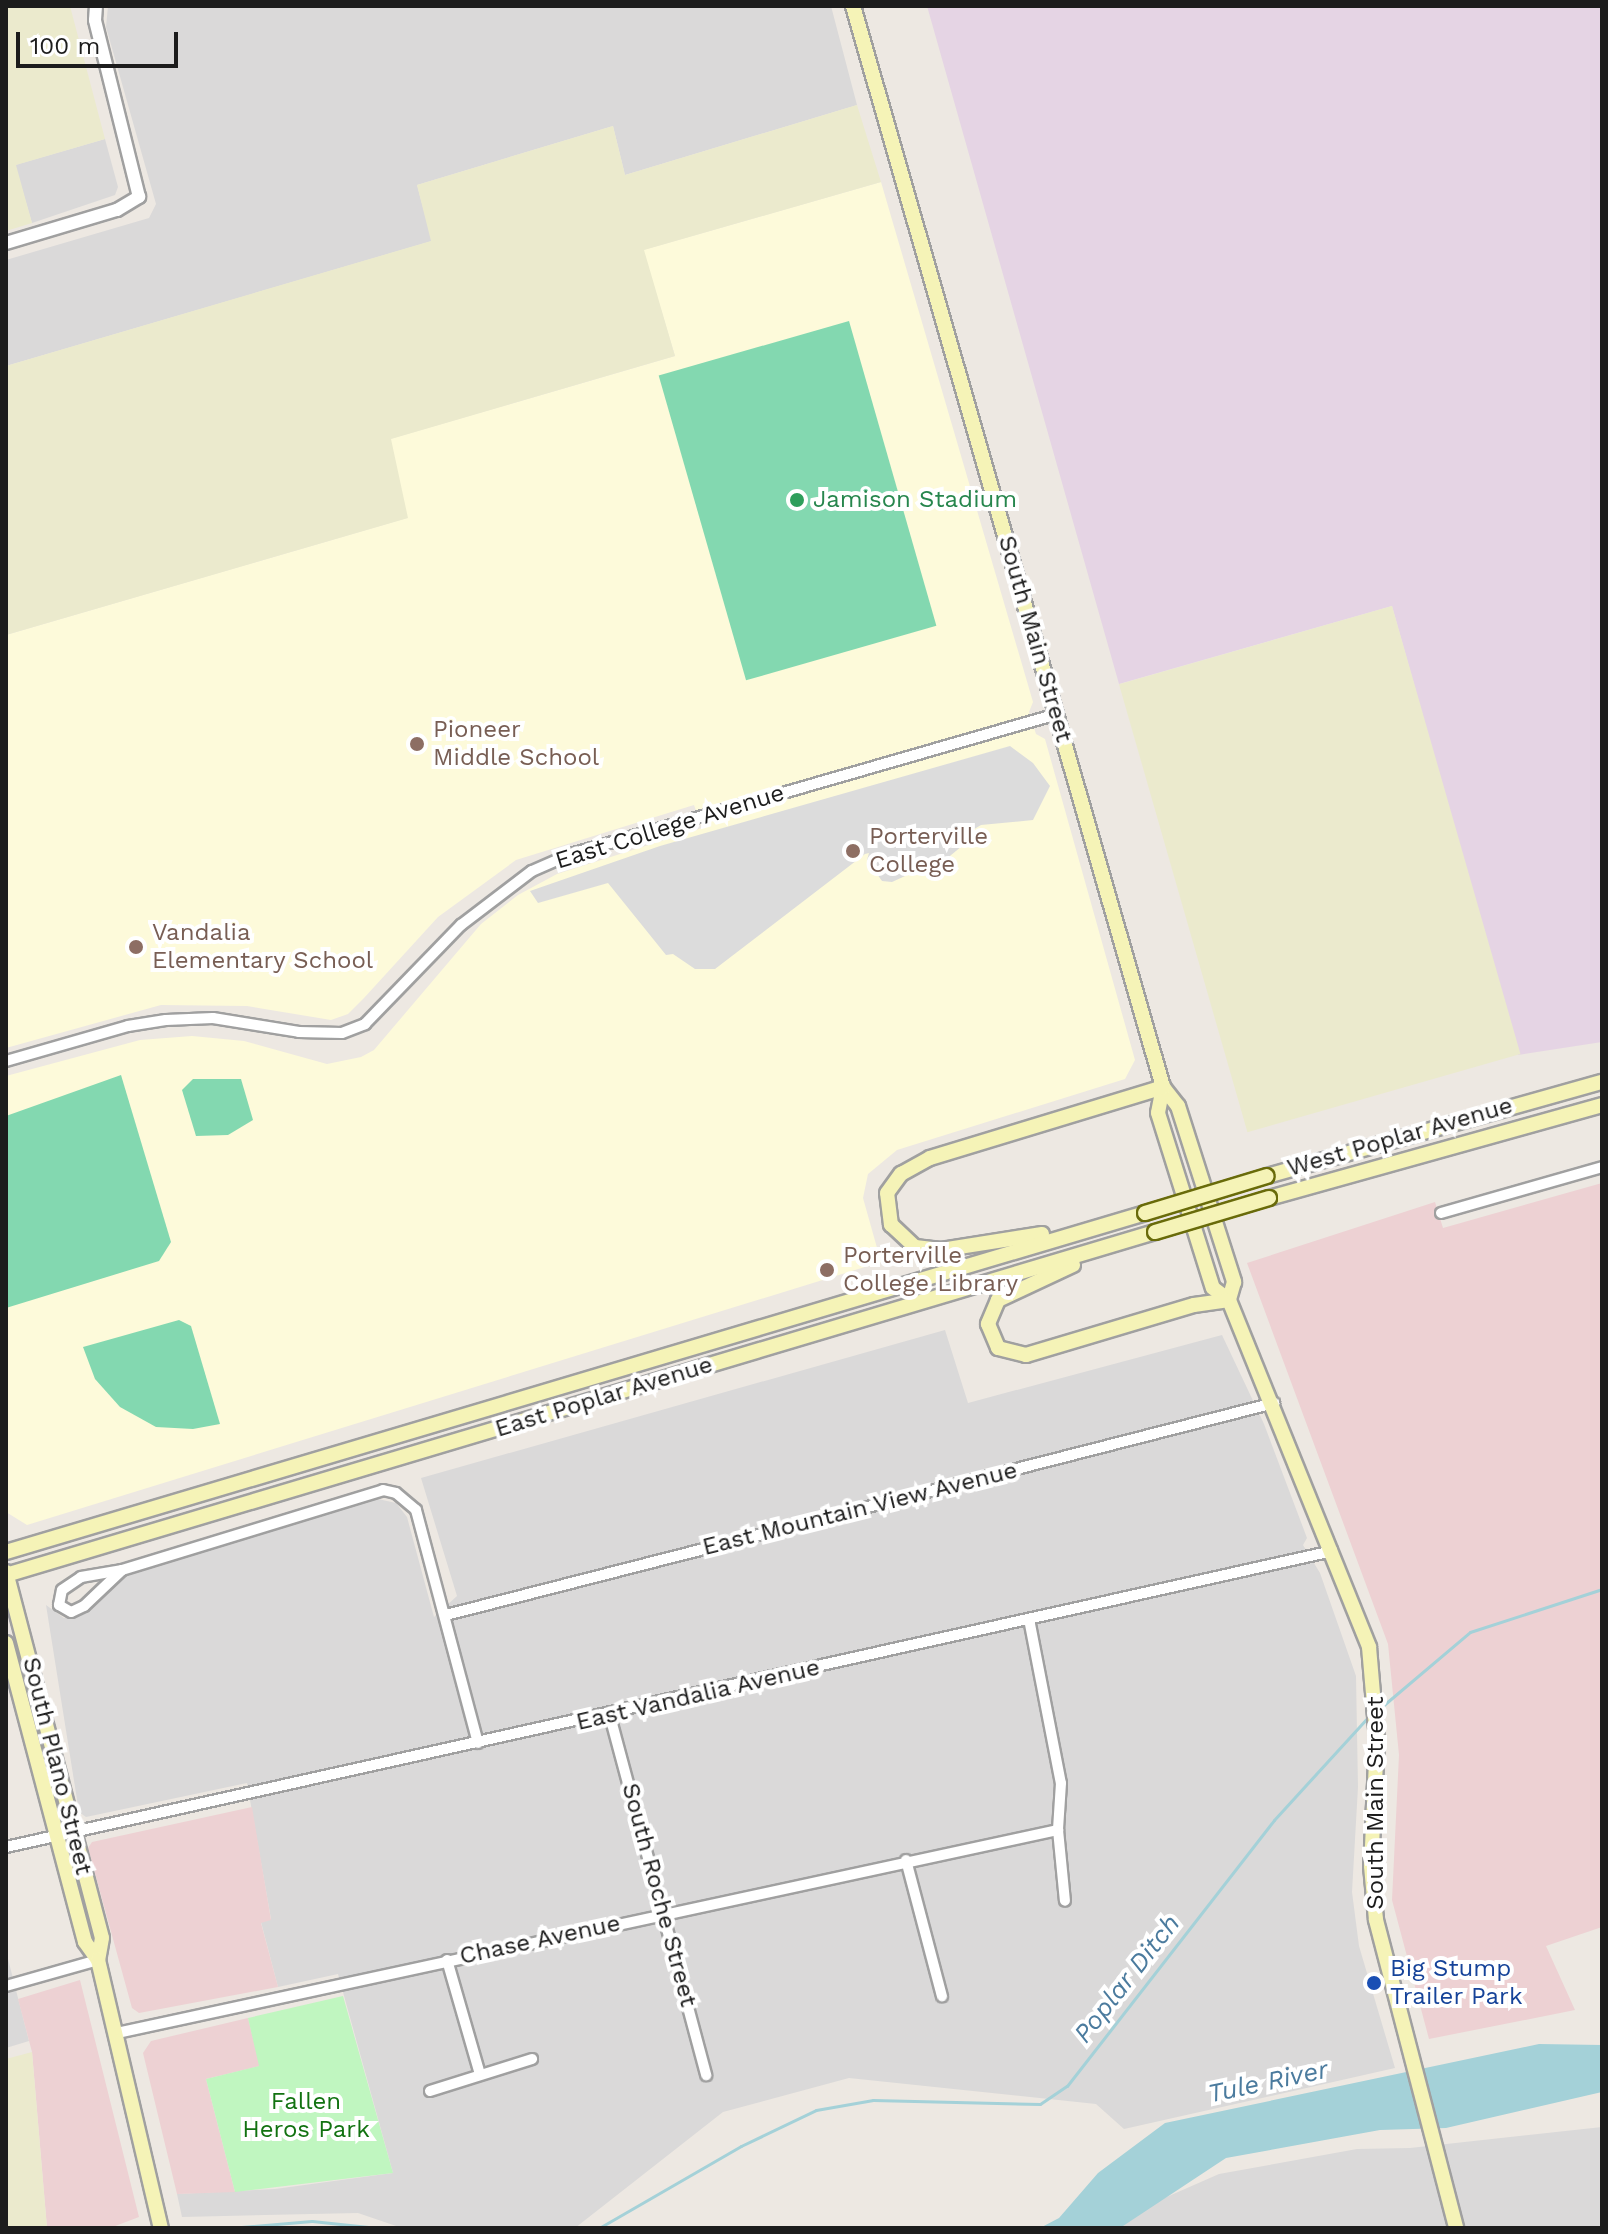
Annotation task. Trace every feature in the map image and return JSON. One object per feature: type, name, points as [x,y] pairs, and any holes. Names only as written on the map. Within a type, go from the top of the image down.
[{"type":"main road","name":"South Main Street","points":[[853,6],[1163,1087],[1178,1106],[1234,1282],[1229,1300]]},
{"type":"main road","name":"West Poplar Avenue","points":[[1199,1196],[1602,1082]]},
{"type":"main road","name":"South Main Street","points":[[1163,1087],[1158,1113],[1213,1288],[1229,1300],[1274,1403],[1365,1636],[1375,1688],[1377,1740],[1371,1884],[1409,2051],[1456,2228]]},
{"type":"main road","points":[[1092,1227],[923,1249],[896,1233],[886,1202],[895,1179],[930,1158],[1163,1087]]},
{"type":"main road","name":"West Poplar Avenue","points":[[1202,1218],[1602,1105]]},
{"type":"main road","name":"East Poplar Avenue","points":[[6,1552],[1199,1196]]},
{"type":"main road","name":"East Poplar Avenue","points":[[7,1574],[1202,1218]]},
{"type":"main road","points":[[1155,1232],[1003,1295],[990,1312],[994,1343],[1003,1352],[1026,1355],[1194,1305],[1229,1300]]},
{"type":"main road","name":"South Plano Street","points":[[7,1574],[64,1835]]},
{"type":"main road","name":"South Plano Street","points":[[6,1643],[64,1835],[102,1938],[98,1960],[160,2222]]},
{"type":"main road","points":[[6,1659],[15,1678]]},
{"type":"street","points":[[6,243],[117,210],[139,193],[95,20],[96,6]]},
{"type":"street","name":"East College Avenue","points":[[6,1061],[166,1020],[213,1018],[299,1032],[342,1033],[365,1024],[461,925],[532,871],[571,854],[1057,714]]},
{"type":"street","points":[[1441,1213],[1602,1167]]},
{"type":"street","name":"East Mountain View Avenue","points":[[446,1615],[1274,1403]]},
{"type":"street","points":[[122,1570],[84,1606],[71,1612],[59,1605],[59,1594],[71,1581],[122,1570],[383,1490],[405,1498],[416,1510],[478,1743]]},
{"type":"street","name":"East Vandalia Avenue","points":[[6,1847],[610,1716],[1332,1551]]},
{"type":"street","points":[[1029,1619],[1061,1783],[1058,1830],[1065,1901]]},
{"type":"street","name":"South Roche Street","points":[[610,1716],[706,2075]]},
{"type":"street","name":"Chase Avenue","points":[[117,2033],[906,1860],[1058,1830]]},
{"type":"street","points":[[906,1860],[942,1996]]},
{"type":"street","points":[[6,1986],[98,1960]]},
{"type":"street","points":[[447,1960],[480,2074]]},
{"type":"street","points":[[430,2091],[532,2059]]},
{"type":"shaded area","points":[[108,6],[831,6],[857,105],[625,175],[613,126],[417,185],[432,241],[6,366],[6,260],[149,218],[156,204],[106,27]]},
{"type":"shaded area","points":[[927,6],[1602,6],[1602,1042],[1518,1055],[1392,606],[1119,684]]},
{"type":"shaded area","points":[[105,139],[118,187],[115,195],[32,223],[15,165]]},
{"type":"shaded area","name":"Porterville College","points":[[881,182],[1033,702],[1029,712],[1036,734],[1045,739],[1135,1060],[1125,1079],[897,1150],[868,1174],[863,1198],[881,1262],[27,1525],[6,1512],[6,1076],[140,1040],[192,1036],[244,1041],[327,1064],[361,1057],[374,1050],[481,924],[518,895],[557,874],[702,828],[694,805],[516,860],[438,917],[348,1014],[331,1020],[247,1006],[161,1005],[6,1048],[6,635],[407,518],[390,439],[675,356],[643,250]]},
{"type":"shaded area","points":[[1010,746],[1033,763],[1050,786],[1033,820],[981,825],[956,840],[962,846],[927,875],[916,871],[892,882],[882,881],[867,860],[869,853],[865,854],[715,969],[695,969],[673,954],[666,955],[608,883],[538,903],[530,891],[660,846]]},
{"type":"shaded area","points":[[1602,1183],[1602,1927],[1546,1946],[1575,2010],[1429,2039],[1392,1900],[1399,1755],[1388,1644],[1247,1263],[1435,1202],[1443,1228]]},
{"type":"shaded area","points":[[945,1330],[968,1403],[1222,1335],[1264,1424],[1307,1538],[1303,1545],[1320,1573],[1356,1676],[1358,1787],[1352,1892],[1359,1946],[1395,2068],[1124,2129],[1096,2104],[849,2078],[723,2112],[575,2228],[402,2228],[358,2213],[182,2217],[177,2194],[275,2189],[393,2173],[338,1974],[278,1987],[261,1922],[271,1919],[247,1783],[86,1817],[79,1812],[46,1605],[64,1618],[77,1616],[129,1574],[378,1499],[396,1503],[407,1517],[434,1617],[457,1596],[421,1478]]},
{"type":"shaded area","points":[[252,1807],[271,1920],[261,1923],[278,1987],[139,2013],[132,2008],[88,1848],[92,1842]]},
{"type":"shaded area","points":[[6,1951],[29,2041],[6,2048]]},
{"type":"shaded area","points":[[80,1980],[139,2217],[110,2228],[47,2228],[32,2052],[18,1999]]},
{"type":"shaded area","points":[[248,2018],[260,2066],[206,2079],[235,2192],[177,2194],[143,2053],[151,2041]]},
{"type":"shaded area","points":[[1602,2127],[1602,2228],[1115,2228],[1153,2203],[1219,2174],[1357,2149],[1410,2148]]},
{"type":"green space","points":[[6,6],[70,6],[105,139],[16,165],[32,223],[6,231]]},
{"type":"green space","points":[[857,105],[881,182],[644,250],[675,356],[391,439],[408,518],[6,635],[6,366],[431,241],[417,185],[613,126],[625,175]]},
{"type":"green space","name":"Jamison Stadium","points":[[849,321],[936,626],[746,680],[659,376]]},
{"type":"green space","points":[[1392,606],[1520,1054],[1247,1132],[1119,684]]},
{"type":"green space","points":[[121,1075],[171,1242],[159,1261],[6,1308],[6,1116]]},
{"type":"green space","points":[[193,1079],[241,1079],[253,1120],[228,1135],[196,1136],[182,1090]]},
{"type":"green space","points":[[179,1320],[191,1326],[220,1424],[193,1429],[156,1427],[120,1407],[95,1379],[83,1347]]},
{"type":"green space","name":"Fallen Heros Park","points":[[343,1996],[393,2173],[235,2192],[206,2079],[259,2066],[248,2018]]},
{"type":"green space","points":[[32,2052],[47,2228],[6,2228],[6,2059]]},
{"type":"water","points":[[1539,2044],[1602,2045],[1602,2092],[1446,2128],[1380,2130],[1226,2158],[1120,2228],[1040,2228],[1059,2218],[1098,2173],[1165,2123]]},
{"type":"waterway","name":"Poplar Ditch","points":[[1379,1709],[1470,1632],[1602,1589]]},
{"type":"waterway","name":"Poplar Ditch","points":[[599,2228],[741,2146],[816,2110],[873,2100],[1040,2104],[1067,2086],[1274,1820],[1370,1715]]},
{"type":"waterway","name":"Poplar Ditch","points":[[230,2228],[312,2221],[378,2228]]},
{"type":"place","name":"Jamison Stadium","points":[[797,500]]},
{"type":"place","name":"Pioneer Middle School","points":[[417,744]]},
{"type":"place","name":"Porterville College","points":[[853,851]]},
{"type":"place","name":"Vandalia Elementary School","points":[[136,947]]},
{"type":"place","name":"Porterville College Library","points":[[827,1270]]},
{"type":"place","name":"Big Stump Trailer Park","points":[[1374,1983]]},
{"type":"water label","name":"Tule River","points":[[1268,2082]]}]
